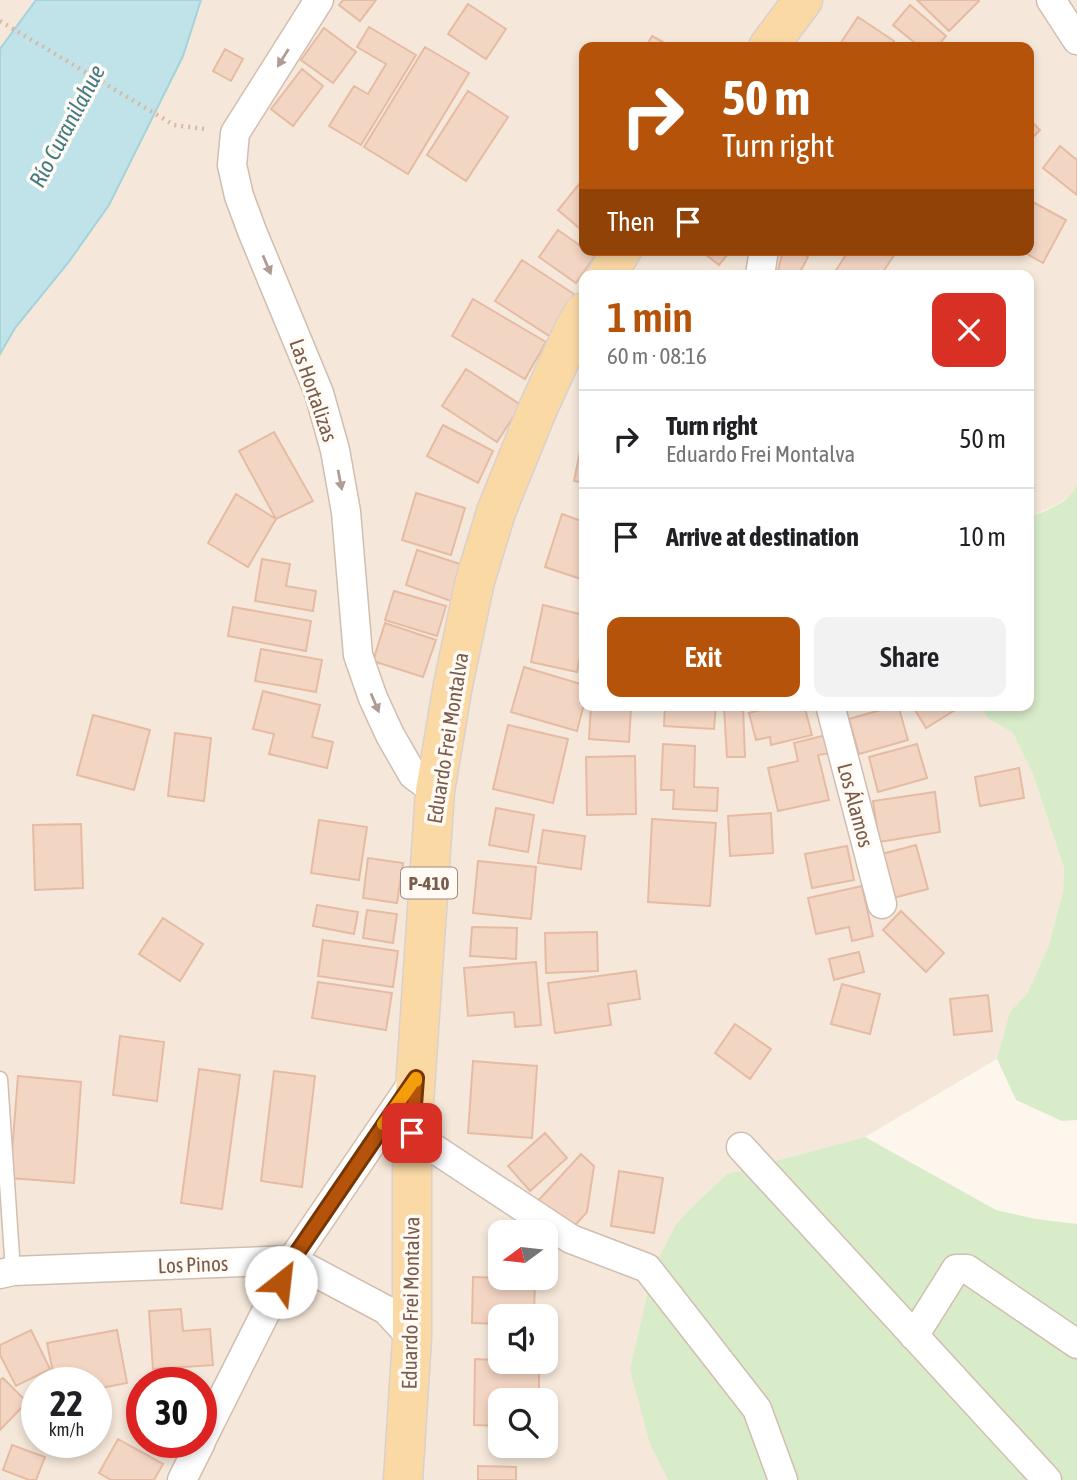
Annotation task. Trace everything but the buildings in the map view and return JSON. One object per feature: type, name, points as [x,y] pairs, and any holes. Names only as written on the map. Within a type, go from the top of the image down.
[{"type":"main road","points":[[772,42],[803,0]]},
{"type":"main road","name":"Eduardo Frei Montalva","points":[[403,1480],[412,1338],[412,1133],[435,791],[453,685],[475,581],[496,512],[536,413],[579,320]]},
{"type":"street","name":"Las Hortalizas","points":[[319,0],[235,133],[232,166],[239,196],[252,231],[319,393],[335,450],[346,512],[358,655],[390,735],[413,775],[435,791]]},
{"type":"street","points":[[1051,0],[1077,40]]},
{"type":"street","name":"Los Álamos","points":[[832,711],[882,904]]},
{"type":"street","points":[[217,1410],[292,1260],[416,1078]]},
{"type":"street","points":[[412,1133],[571,1239],[647,1268],[757,1409],[783,1480]]},
{"type":"street","points":[[741,1147],[1047,1480]]},
{"type":"street","points":[[292,1260],[386,1310],[412,1338]]},
{"type":"street","name":"Los Pinos","points":[[7,1272],[292,1260]]},
{"type":"street","points":[[915,1336],[956,1269],[967,1269],[1077,1344]]},
{"type":"street","points":[[182,1480],[193,1458]]},
{"type":"lane","points":[[0,1079],[7,1272]]},
{"type":"path","points":[[0,21],[174,125]]},
{"type":"shaded area","points":[[0,0],[1077,0],[1077,484],[1074,493],[1056,505],[1034,515],[1034,270],[579,270],[579,711],[984,711],[986,717],[1013,733],[1033,774],[1064,866],[1063,891],[1049,945],[1027,994],[1010,1013],[997,1059],[865,1137],[727,1174],[676,1224],[653,1269],[650,1444],[668,1480],[0,1480]]},
{"type":"green space","points":[[1077,484],[1077,1120],[1062,1121],[1016,1100],[997,1059],[1010,1012],[1027,994],[1049,945],[1063,891],[1064,867],[1033,774],[1013,733],[986,717],[984,711],[1034,711],[1034,515],[1064,501]]},
{"type":"green space","points":[[865,1137],[996,1210],[1077,1224],[1077,1480],[668,1480],[650,1444],[630,1370],[653,1269],[676,1224],[727,1174]]},
{"type":"water","name":"Río Curanilahue","points":[[36,0],[201,0],[183,56],[109,205],[68,263],[15,328],[0,354],[0,49]]},
{"type":"slow traffic","points":[[383,1124],[416,1078],[416,1081]]},
{"type":"route","points":[[281,1282],[292,1260],[416,1078],[412,1133]]}]
